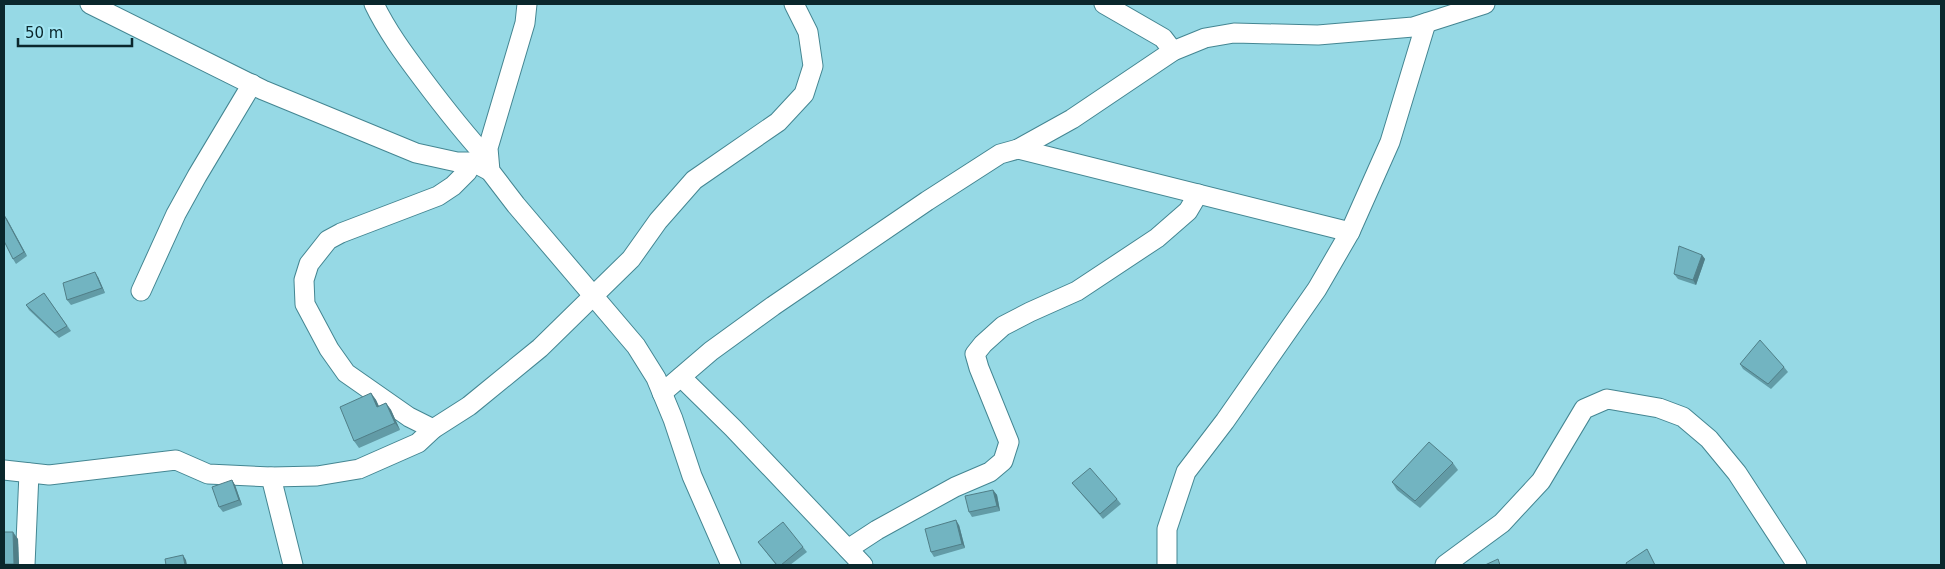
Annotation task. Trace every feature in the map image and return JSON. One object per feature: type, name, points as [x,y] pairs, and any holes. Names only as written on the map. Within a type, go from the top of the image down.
[{"type":"street","points":[[90,4],[252,84],[416,153],[458,162],[484,164]]},
{"type":"street","points":[[374,4],[385,26],[484,164],[516,205],[636,346],[656,378],[692,476],[731,565]]},
{"type":"street","points":[[484,164],[525,23],[527,4]]},
{"type":"street","points":[[4,470],[49,475],[176,460],[208,474],[271,477],[317,476],[359,469],[418,443],[433,429],[469,406],[533,354],[631,260],[658,221],[694,180],[778,122],[804,94],[813,66],[808,32],[794,4]]},
{"type":"street","points":[[1104,4],[1163,38],[1173,51]]},
{"type":"street","points":[[662,393],[711,351],[773,306],[927,201],[1000,154],[1018,149],[1072,119],[1173,51],[1205,38],[1234,33],[1318,35],[1413,27],[1485,4]]},
{"type":"street","points":[[1167,565],[1167,529],[1186,472],[1225,422],[1317,289],[1350,232],[1390,142],[1426,22]]},
{"type":"street","points":[[141,291],[176,214],[252,84]]},
{"type":"street","points":[[1018,149],[1350,232]]},
{"type":"street","points":[[433,429],[409,417],[346,373],[329,349],[305,304],[304,280],[309,264],[328,240],[341,233],[438,196],[453,186],[467,172],[484,164]]},
{"type":"street","points":[[848,549],[956,487],[990,472],[1003,461],[1009,442],[975,354],[982,344],[1004,326],[1077,291],[1157,238],[1188,211],[1198,194]]},
{"type":"street","points":[[681,377],[733,428],[863,565]]},
{"type":"street","points":[[1445,565],[1502,523],[1541,480],[1584,409],[1607,399],[1659,408],[1683,417],[1709,439],[1737,473],[1797,565]]},
{"type":"street","points":[[25,565],[29,473]]},
{"type":"street","points":[[271,477],[293,565]]},
{"type":"building","points":[[4,215],[24,252],[13,259],[4,241]]},
{"type":"building","points":[[1679,246],[1702,255],[1693,280],[1674,274]]},
{"type":"building","points":[[95,272],[102,288],[67,300],[63,283]]},
{"type":"building","points":[[44,293],[67,326],[55,333],[26,305]]},
{"type":"building","points":[[1760,340],[1784,367],[1768,384],[1740,364]]},
{"type":"building","points":[[371,393],[377,407],[386,403],[395,423],[354,441],[340,407]]},
{"type":"building","points":[[1429,442],[1453,463],[1415,501],[1392,482]]},
{"type":"building","points":[[1090,468],[1117,499],[1100,514],[1072,483]]},
{"type":"building","points":[[232,480],[239,500],[219,507],[212,487]]},
{"type":"building","points":[[993,490],[997,506],[969,512],[965,496]]},
{"type":"building","points":[[956,520],[962,544],[931,552],[925,529]]},
{"type":"building","points":[[783,522],[803,547],[781,565],[777,565],[758,542]]},
{"type":"building","points":[[4,532],[13,532],[14,564],[4,564]]},
{"type":"building","points":[[1647,549],[1655,565],[1627,565],[1626,563]]},
{"type":"building","points":[[183,555],[185,565],[166,565],[165,559]]},
{"type":"building","points":[[1498,559],[1500,565],[1485,565]]}]
